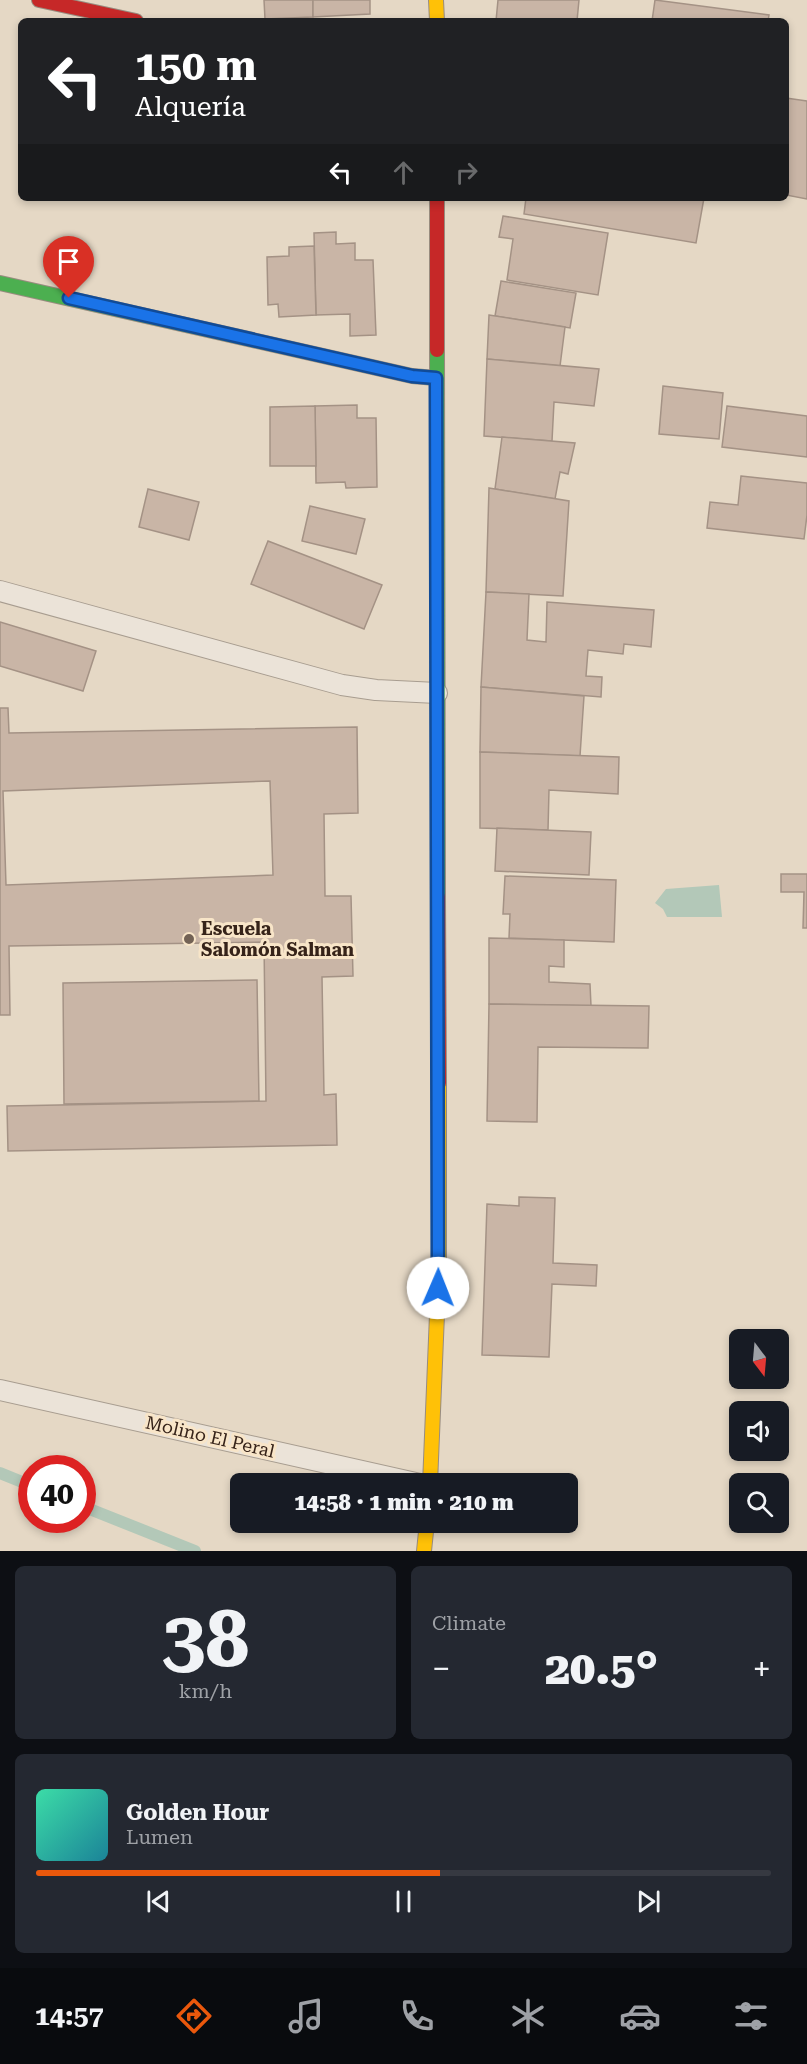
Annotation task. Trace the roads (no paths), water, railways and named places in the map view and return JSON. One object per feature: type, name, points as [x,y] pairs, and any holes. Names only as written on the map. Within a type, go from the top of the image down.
[{"type":"street","points":[[39,0],[122,18]]},
{"type":"street","points":[[436,0],[437,18]]},
{"type":"street","points":[[430,1473],[439,1266],[437,201]]},
{"type":"street","points":[[0,283],[412,376],[436,378]]},
{"type":"street","points":[[424,1551],[426,1533]]},
{"type":"lane","points":[[0,591],[342,685],[376,690],[437,693]]},
{"type":"lane","name":"Molino El Peral","points":[[0,1390],[371,1473]]},
{"type":"waterway","points":[[0,1473],[18,1480]]},
{"type":"waterway","points":[[96,1512],[195,1551]]},
{"type":"place","name":"Escuela Salomón Salman","points":[[189,939]]}]
